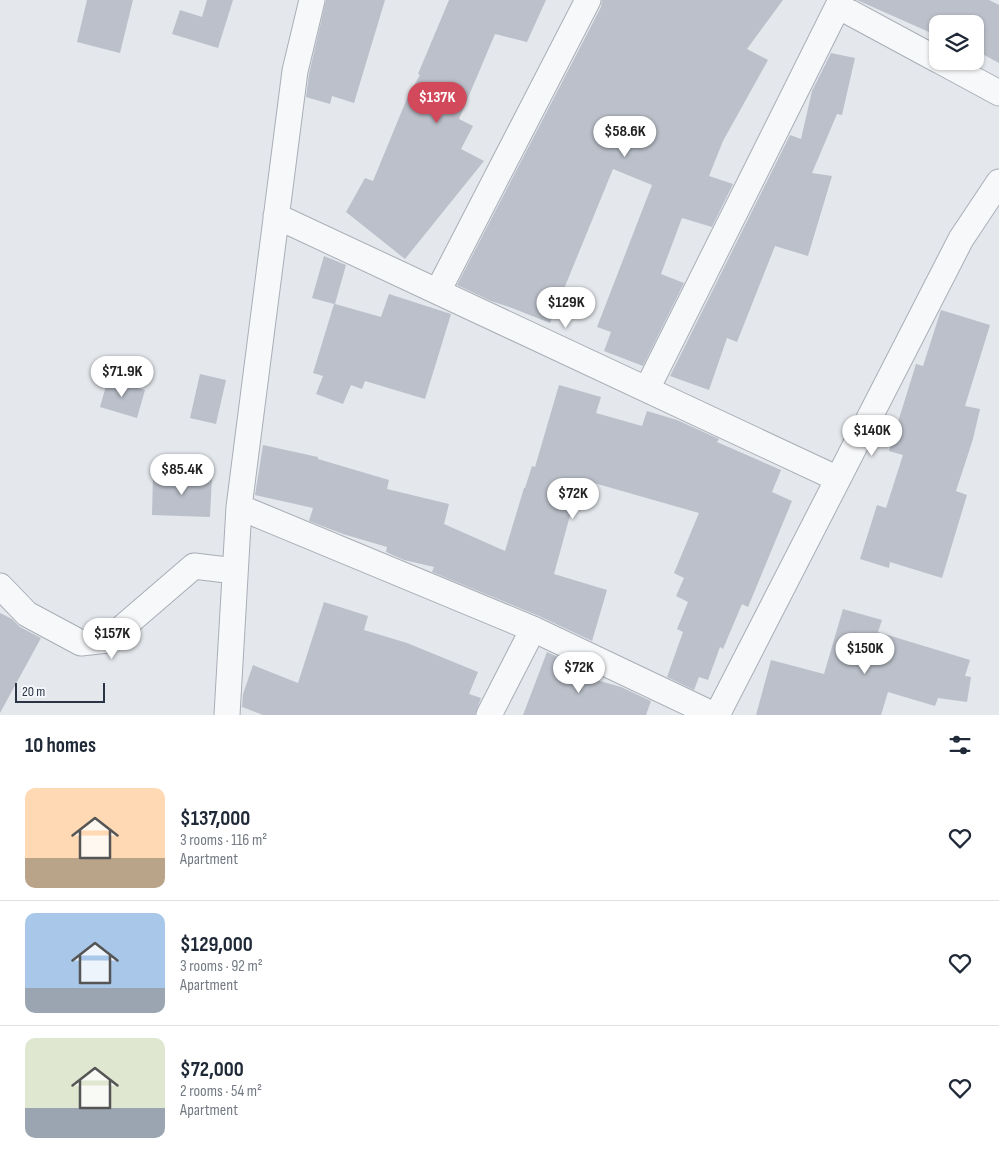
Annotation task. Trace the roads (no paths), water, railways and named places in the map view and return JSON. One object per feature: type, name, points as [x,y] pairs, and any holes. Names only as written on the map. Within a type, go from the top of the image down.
[{"type":"street","points":[[227,715],[239,507],[295,71],[312,0]]},
{"type":"street","points":[[438,291],[588,0]]},
{"type":"street","points":[[647,389],[840,3],[929,55]]},
{"type":"street","points":[[956,70],[999,93]]},
{"type":"street","points":[[239,507],[533,629],[716,715],[961,239],[999,182]]},
{"type":"street","points":[[276,216],[838,479]]},
{"type":"street","points":[[0,586],[27,614],[80,643],[108,640],[194,566],[235,571]]},
{"type":"street","points":[[490,715],[533,629]]}]
